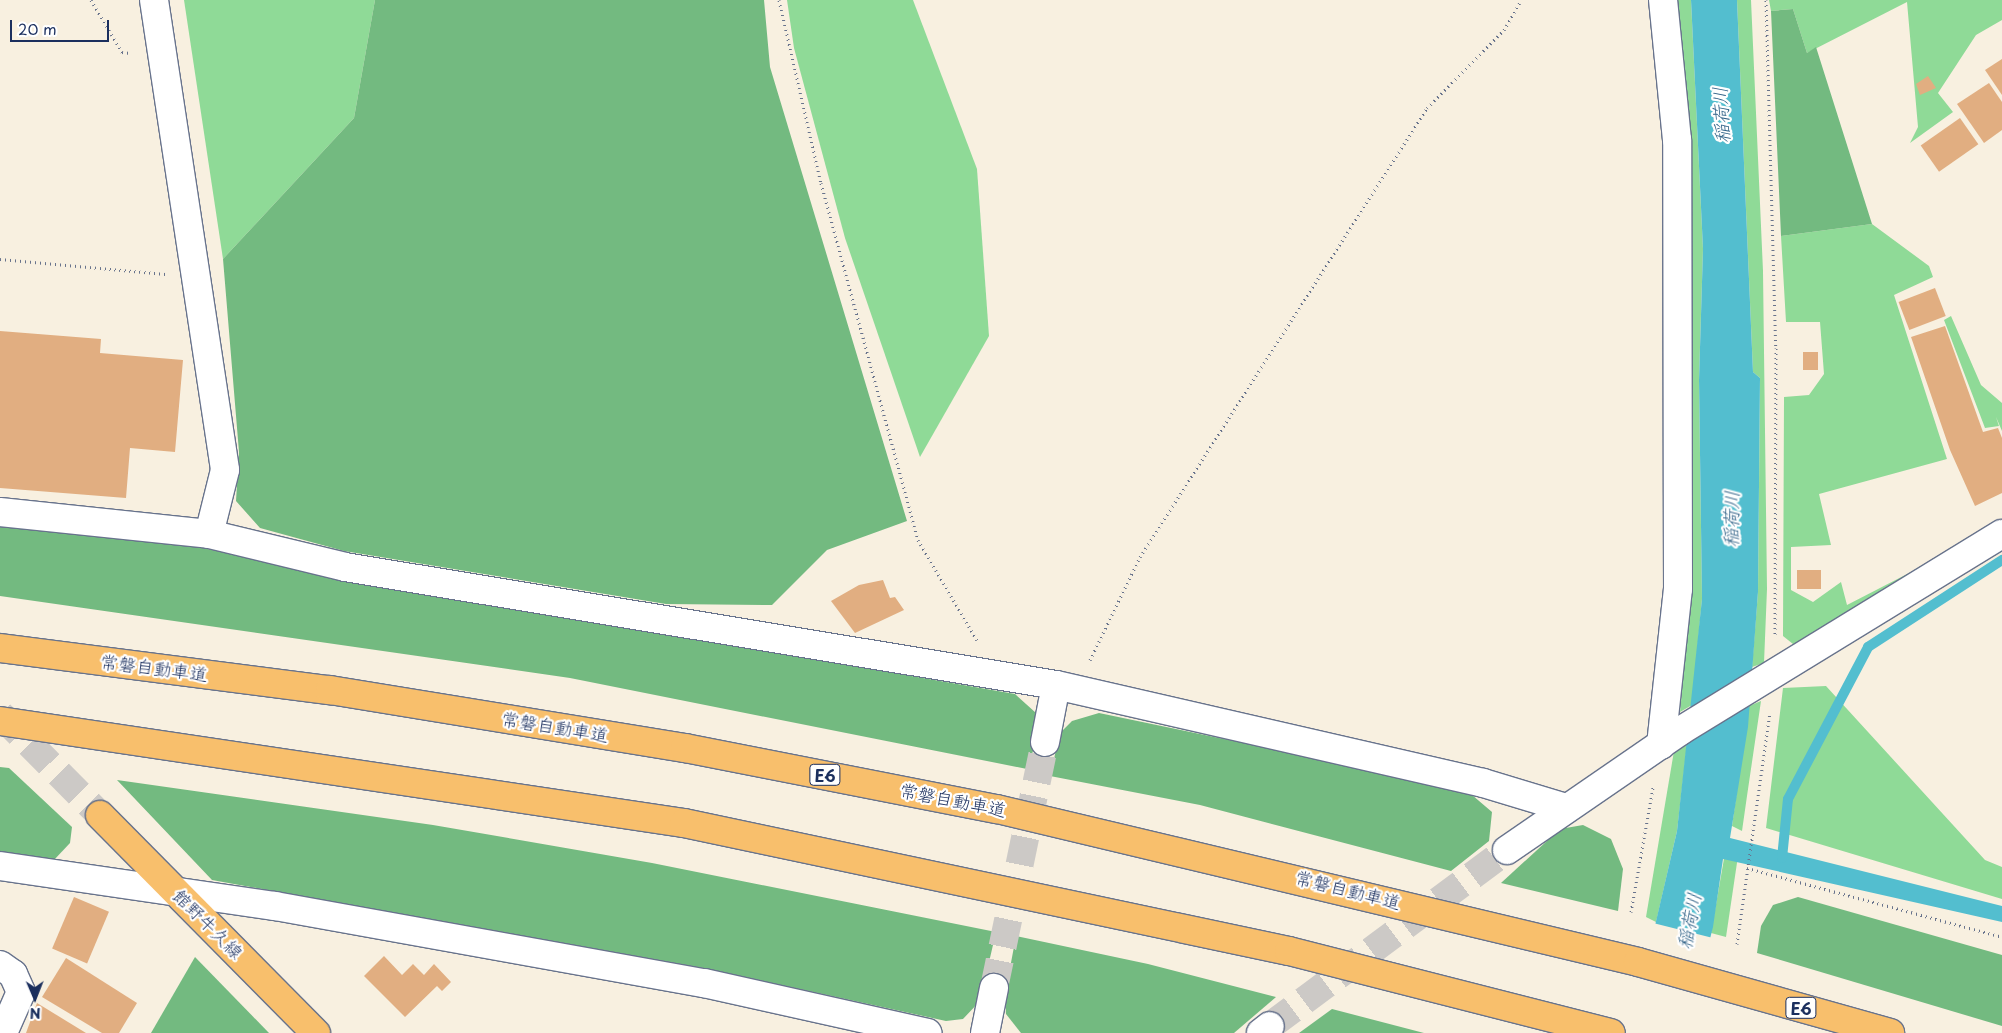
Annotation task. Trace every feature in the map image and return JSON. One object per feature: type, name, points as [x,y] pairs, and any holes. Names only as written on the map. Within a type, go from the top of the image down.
[{"type":"main road","name":"常磐自動車道","points":[[0,648],[330,690],[685,748],[1006,811],[1638,962],[1890,1033]]},
{"type":"main road","points":[[0,721],[684,824],[1290,951],[1611,1033]]},
{"type":"main road","name":"館野牛久線","points":[[100,814],[310,1031]]},
{"type":"street","points":[[154,0],[161,56],[198,277],[226,470],[209,534]]},
{"type":"street","points":[[1662,0],[1677,140],[1678,589],[1670,738]]},
{"type":"street","points":[[0,512],[209,534],[345,567],[658,616],[1000,679],[1066,688],[1482,783],[1566,808]]},
{"type":"street","points":[[1507,850],[1670,738],[1767,681],[2002,534]]},
{"type":"street","points":[[1045,742],[1066,688]]},
{"type":"street","points":[[2,870],[275,906],[704,983],[927,1033]]},
{"type":"street","points":[[0,965],[13,974],[21,992],[3,1033]]},
{"type":"street","points":[[985,1033],[994,988]]},
{"type":"path","points":[[91,0],[122,52],[161,56]]},
{"type":"path","points":[[779,0],[820,183],[918,540],[1000,679]]},
{"type":"path","points":[[1066,688],[1140,557],[1427,108],[1504,30],[1521,0]]},
{"type":"path","points":[[1737,944],[1748,868],[1767,681],[1776,348],[1766,0]]},
{"type":"path","points":[[0,259],[198,277]]},
{"type":"path","points":[[1631,912],[1670,738]]},
{"type":"path","points":[[1748,868],[2002,937]]},
{"type":"green space","points":[[184,0],[375,0],[354,118],[223,259]]},
{"type":"green space","points":[[375,0],[764,0],[770,67],[907,521],[827,550],[772,605],[666,604],[344,551],[260,528],[236,501],[239,452],[223,259],[354,118]]},
{"type":"green space","points":[[787,0],[913,0],[977,169],[989,336],[920,457],[845,238],[794,48]]},
{"type":"green space","points":[[1677,0],[1691,0],[1703,249],[1699,380],[1702,599],[1692,705],[1680,712],[1692,581],[1691,192]]},
{"type":"green space","points":[[1737,0],[1751,0],[1763,271],[1767,589],[1764,663],[1752,667],[1758,592],[1760,378],[1753,372]]},
{"type":"green space","points":[[1769,0],[2002,0],[2002,20],[1976,35],[1938,93],[1953,112],[1910,143],[1918,127],[1907,2],[1807,53],[1793,9],[1771,11]]},
{"type":"green space","points":[[1793,9],[1807,53],[1816,47],[1872,224],[1781,236],[1771,11]]},
{"type":"green space","points":[[1872,224],[1929,266],[1933,277],[1894,295],[1947,459],[1819,494],[1831,545],[1791,547],[1791,590],[1813,602],[1841,582],[1847,605],[1977,538],[1806,644],[1793,644],[1783,636],[1784,397],[1809,395],[1824,374],[1820,322],[1786,322],[1781,236]]},
{"type":"green space","points":[[1951,316],[1981,385],[2002,403],[2002,431],[1996,417],[1999,426],[1985,428],[1944,320]]},
{"type":"green space","points":[[0,524],[161,539],[324,574],[1015,694],[1036,713],[1037,739],[1027,769],[570,678],[0,596]]},
{"type":"green space","points":[[1826,686],[1985,860],[2002,867],[2002,899],[1766,828],[1783,688]]},
{"type":"green space","points":[[1761,701],[1742,831],[1732,826],[1749,706]]},
{"type":"green space","points":[[1099,713],[1465,789],[1492,812],[1489,841],[1451,871],[1200,805],[1050,776],[1060,733],[1072,721]]},
{"type":"green space","points":[[1687,745],[1677,831],[1656,922],[1646,917],[1674,751]]},
{"type":"green space","points":[[0,767],[9,768],[72,827],[70,843],[54,860],[0,853]]},
{"type":"green space","points":[[117,780],[433,825],[652,863],[996,932],[980,1001],[963,1019],[946,1021],[709,969],[212,880]]},
{"type":"green space","points":[[1583,825],[1611,839],[1623,869],[1618,911],[1501,883],[1560,829]]},
{"type":"green space","points":[[1725,853],[1738,856],[1726,937],[1711,933]]},
{"type":"green space","points":[[1798,897],[2002,955],[2002,1026],[1757,953],[1761,926],[1773,905]]},
{"type":"green space","points":[[1016,936],[1148,964],[1276,997],[1234,1033],[1021,1033],[1006,1014],[1005,995]]},
{"type":"green space","points":[[195,957],[269,1033],[151,1033]]},
{"type":"green space","points":[[1332,1009],[1424,1033],[1299,1033]]},
{"type":"water","name":"稲荷川","points":[[1691,0],[1737,0],[1753,372],[1760,378],[1758,592],[1748,727],[1730,838],[2002,906],[2002,922],[1723,859],[1713,927],[1686,1033],[1630,1033],[1677,831],[1702,599],[1699,380],[1703,249]]},
{"type":"pier","points":[[1653,923],[1713,938],[1689,1033],[1627,1033]]},
{"type":"building","points":[[2002,59],[2002,95],[1985,70]]},
{"type":"building","points":[[1928,76],[1936,88],[1920,95],[1916,84]]},
{"type":"building","points":[[1989,83],[2002,102],[2002,130],[1984,143],[1957,104]]},
{"type":"building","points":[[1960,118],[1978,144],[1939,172],[1921,146]]},
{"type":"building","points":[[1935,288],[1946,316],[1909,330],[1899,302]]},
{"type":"building","points":[[1945,326],[1983,432],[1998,428],[2002,438],[2002,493],[1975,506],[1950,450],[1911,337]]},
{"type":"building","points":[[0,331],[101,339],[100,353],[183,360],[175,452],[130,448],[126,498],[0,488]]},
{"type":"building","points":[[1803,352],[1818,352],[1818,370],[1803,370]]},
{"type":"building","points":[[1797,570],[1821,570],[1821,589],[1797,589]]},
{"type":"building","points":[[883,580],[890,598],[895,597],[904,610],[855,633],[831,601],[859,585]]},
{"type":"building","points":[[74,897],[109,912],[87,963],[52,949]]},
{"type":"building","points":[[384,956],[402,975],[413,964],[424,975],[434,964],[451,982],[442,991],[437,986],[405,1017],[364,976]]},
{"type":"building","points":[[66,958],[137,1003],[119,1033],[102,1033],[42,997]]},
{"type":"building","points":[[37,1003],[86,1033],[26,1033]]},
{"type":"waterway","points":[[1782,858],[1788,799],[1868,647],[2002,560]]},
{"type":"tunnel","points":[[0,714],[100,815]]},
{"type":"tunnel","points":[[994,988],[1045,742]]},
{"type":"tunnel","points":[[1270,1026],[1507,850]]}]
